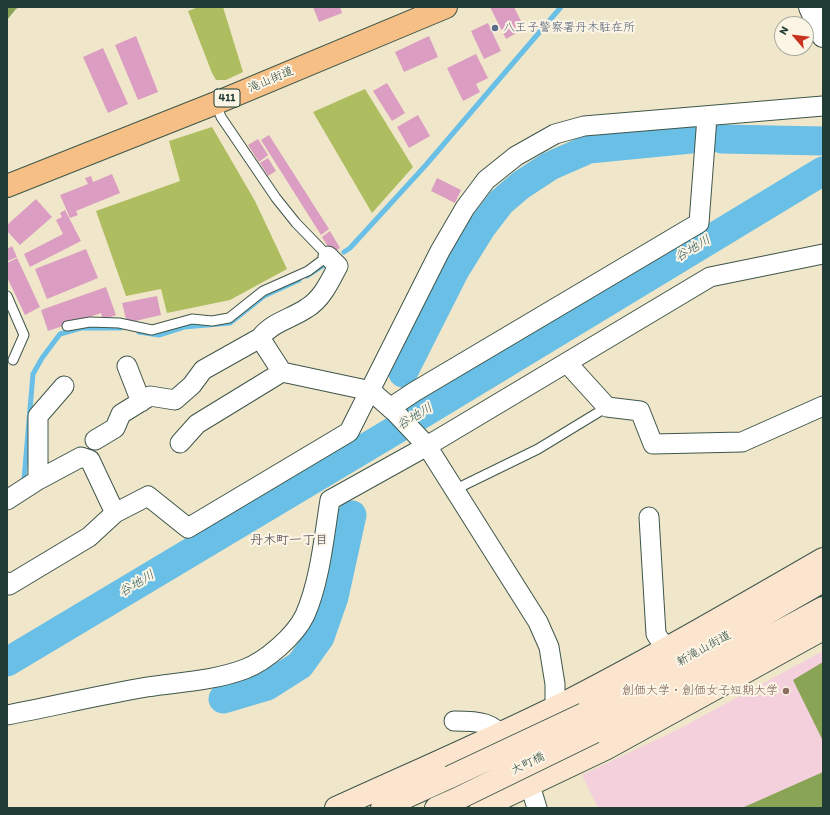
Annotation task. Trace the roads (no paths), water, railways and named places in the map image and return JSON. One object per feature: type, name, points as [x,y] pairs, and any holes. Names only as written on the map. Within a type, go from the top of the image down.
[{"type":"highway","name":"滝山街道","points":[[7,186],[216,103],[446,7]]},
{"type":"main road","points":[[336,808],[555,707],[666,649],[823,559]]},
{"type":"main road","name":"新滝山街道","points":[[589,723],[696,654],[823,581]]},
{"type":"main road","name":"新滝山街道","points":[[589,723],[823,608]]},
{"type":"main road","points":[[481,808],[584,760],[781,654],[823,629]]},
{"type":"main road","name":"大町橋","points":[[382,808],[450,777],[589,723]]},
{"type":"main road","name":"大町橋","points":[[436,808],[461,797],[589,723]]},
{"type":"street","points":[[810,7],[823,36]]},
{"type":"street","points":[[7,582],[9,585],[89,536],[115,513],[148,496],[181,532],[349,432],[371,391],[440,251],[465,208],[486,180],[516,156],[555,134],[584,126],[707,117],[823,106]]},
{"type":"street","points":[[393,410],[414,392],[699,223],[707,117]]},
{"type":"street","points":[[7,715],[148,687],[218,677],[246,669],[265,658],[287,640],[304,616],[318,572],[330,500],[424,442],[567,363],[710,277],[823,254]]},
{"type":"street","points":[[95,440],[115,428],[121,414],[150,396],[175,400],[192,385],[203,370],[260,338],[266,330],[284,319],[308,308],[325,290],[338,266],[328,256]]},
{"type":"street","points":[[260,338],[282,372]]},
{"type":"street","points":[[567,363],[607,407],[640,411],[653,444],[742,442],[823,406]]},
{"type":"street","points":[[127,366],[141,402]]},
{"type":"street","points":[[180,443],[197,424],[282,372],[371,391],[393,410],[424,442],[538,622],[549,647],[555,684],[555,707],[584,760]]},
{"type":"street","points":[[38,480],[38,416],[64,386]]},
{"type":"street","points":[[7,500],[38,480],[81,457],[90,460],[115,513]]},
{"type":"street","points":[[649,517],[644,574],[656,634],[666,649]]},
{"type":"street","points":[[454,721],[482,722],[501,733],[529,786],[537,808]]},
{"type":"lane","points":[[67,326],[90,322],[119,323],[152,330],[192,319],[212,321],[229,318],[263,291],[308,271],[328,256],[296,223],[276,198],[221,117],[216,103]]},
{"type":"lane","points":[[7,296],[24,335],[13,360]]},
{"type":"lane","points":[[454,490],[538,450],[607,407]]},
{"type":"waterway","points":[[344,252],[350,248],[425,166],[561,7]]},
{"type":"waterway","name":"谷地川","points":[[403,373],[455,270],[481,228],[501,202],[521,185],[550,166],[589,149],[691,139]]},
{"type":"waterway","name":"谷地川","points":[[722,139],[823,141]]},
{"type":"waterway","name":"谷地川","points":[[7,662],[412,420],[823,171]]},
{"type":"waterway","points":[[307,276],[327,263]]},
{"type":"waterway","points":[[139,332],[159,335],[184,327],[230,323],[264,296],[299,280]]},
{"type":"waterway","points":[[21,482],[24,479],[33,374],[42,358],[60,334],[81,328],[121,328]]},
{"type":"waterway","name":"谷地川","points":[[223,699],[267,686],[300,665],[320,637],[334,597],[352,515]]},
{"type":"place","name":"八王子警察署丹木駐在所","points":[[495,28]]},
{"type":"place","name":"創価大学・創価女子短期大学","points":[[786,691]]},
{"type":"district","name":"丹木町一丁目","points":[[289,541]]}]
